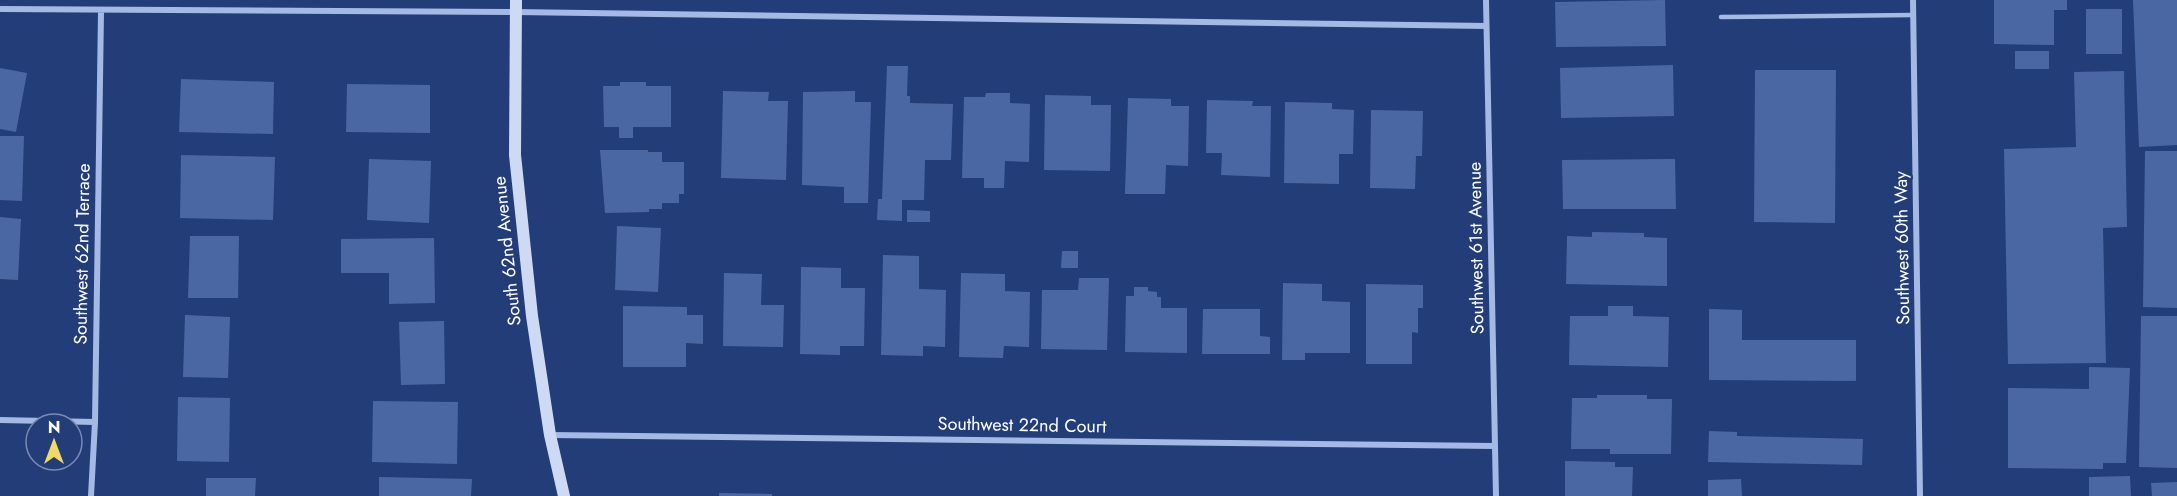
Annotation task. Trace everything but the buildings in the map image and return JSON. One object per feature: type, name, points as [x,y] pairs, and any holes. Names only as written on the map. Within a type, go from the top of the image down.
[{"type":"street","name":"Southwest 61st Avenue","points":[[1485,0],[1496,496]]},
{"type":"street","name":"Southwest 60th Way","points":[[1913,0],[1920,496]]},
{"type":"street","points":[[0,9],[101,12],[515,6],[1486,26]]},
{"type":"street","name":"South 62nd Avenue","points":[[515,6],[515,155],[532,316],[550,435],[564,496]]},
{"type":"street","name":"Southwest 62nd Terrace","points":[[91,496],[95,422],[101,12]]},
{"type":"street","points":[[0,420],[95,422]]},
{"type":"street","name":"Southwest 22nd Court","points":[[550,435],[1494,446]]},
{"type":"lane","points":[[1721,17],[1913,15]]}]
